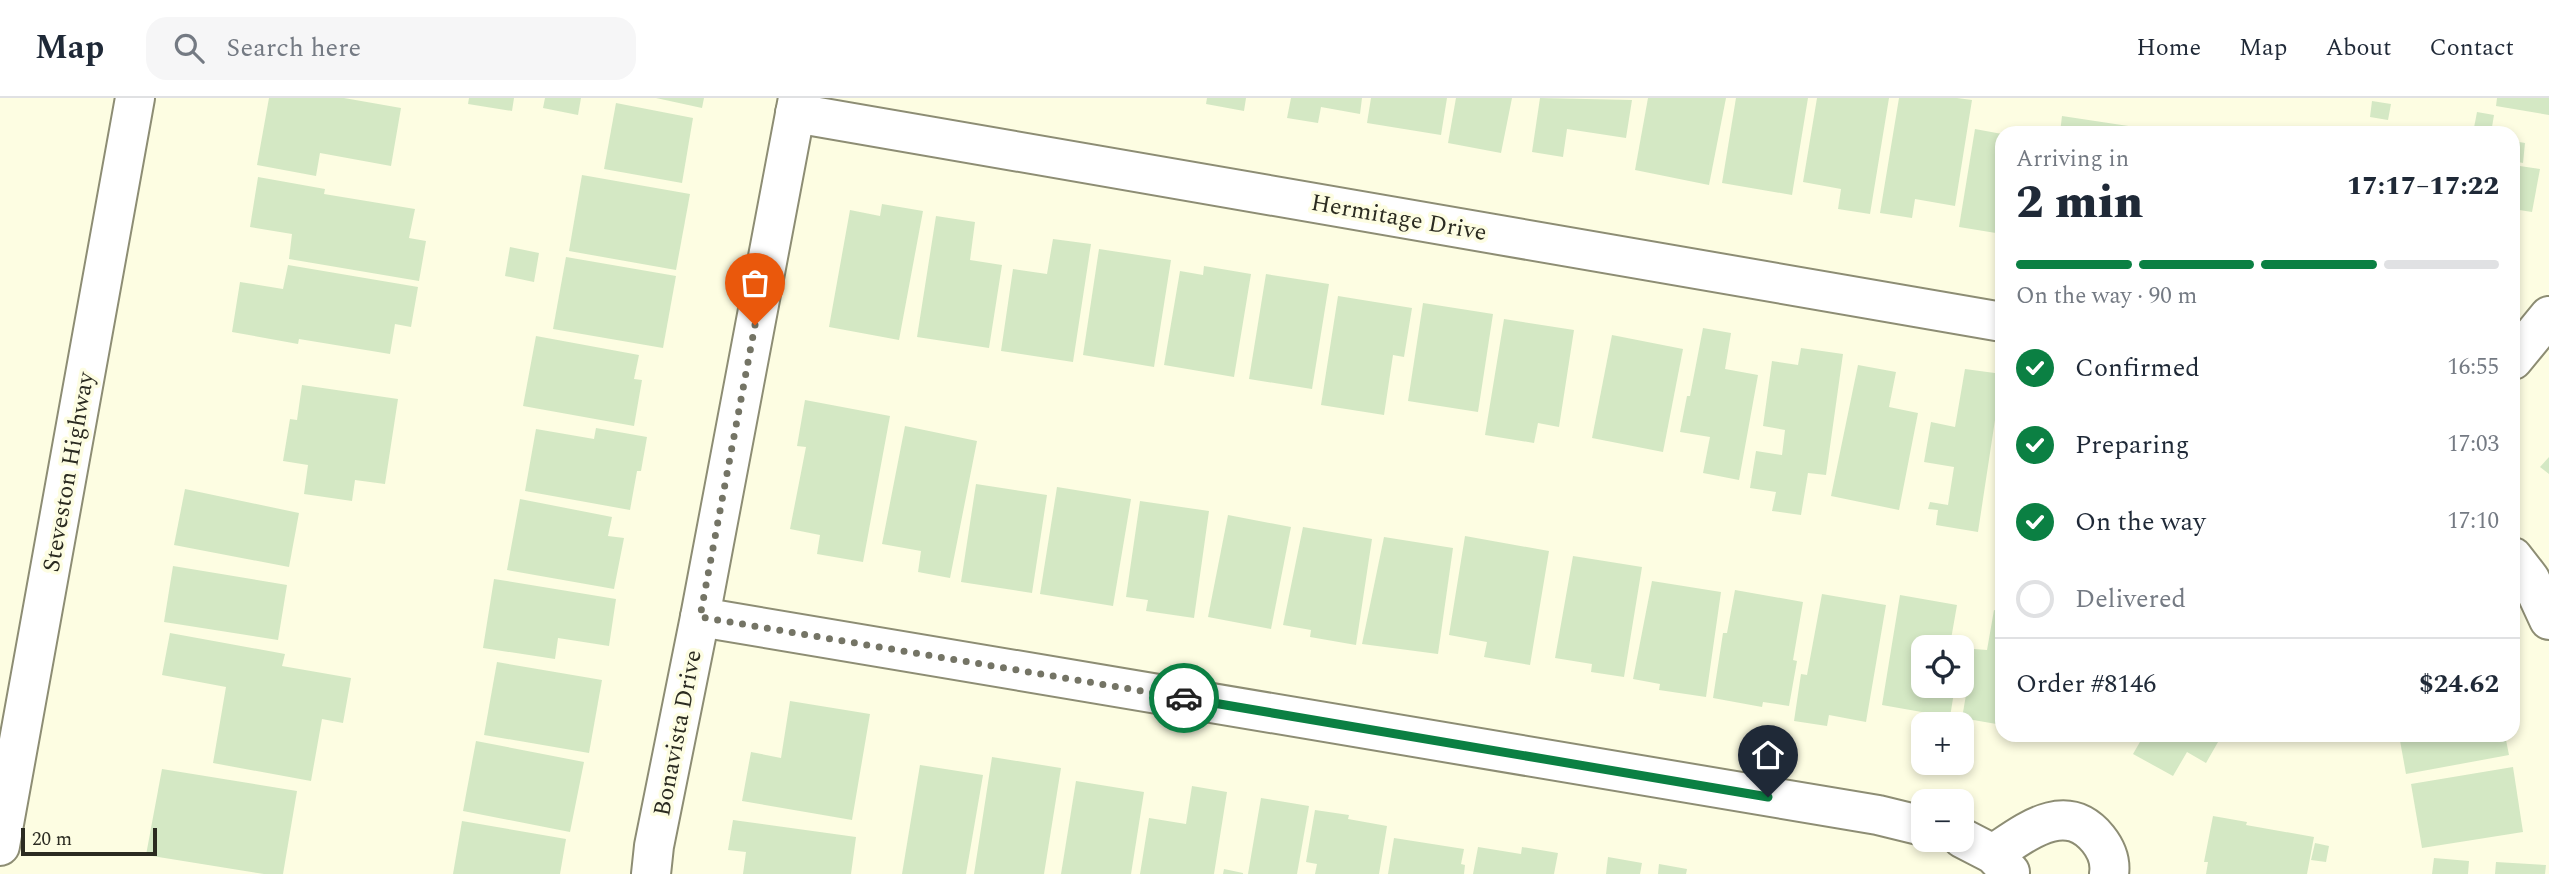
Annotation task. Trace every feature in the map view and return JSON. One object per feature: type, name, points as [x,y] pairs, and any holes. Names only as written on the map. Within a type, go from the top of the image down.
[{"type":"street","name":"Steveston Highway","points":[[0,846],[135,98]]},
{"type":"street","name":"Hermitage Drive","points":[[796,105],[1995,321]]},
{"type":"street","name":"Bonavista Drive","points":[[651,874],[654,846],[796,105]]},
{"type":"street","points":[[2520,351],[2549,316]]},
{"type":"street","points":[[2520,566],[2530,579],[2549,620]]},
{"type":"street","points":[[700,617],[1911,823]]},
{"type":"street","points":[[1989,856],[2036,827],[2052,821],[2068,820],[2084,826],[2096,836],[2106,850],[2109,874]]},
{"type":"building","points":[[269,98],[344,98],[401,108],[391,166],[320,153],[316,176],[257,165]]},
{"type":"building","points":[[469,98],[514,98],[512,111],[468,104]]},
{"type":"building","points":[[545,98],[581,98],[578,115],[543,108]]},
{"type":"building","points":[[656,98],[704,98],[702,108]]},
{"type":"building","points":[[1207,98],[1246,98],[1244,111],[1206,104]]},
{"type":"building","points":[[1291,98],[1362,98],[1360,114],[1321,107],[1318,123],[1287,118]]},
{"type":"building","points":[[1371,98],[1447,98],[1441,135],[1367,123]]},
{"type":"building","points":[[1456,98],[1512,98],[1501,153],[1448,143]]},
{"type":"building","points":[[1540,98],[1632,100],[1626,138],[1567,129],[1563,157],[1532,152]]},
{"type":"building","points":[[1648,98],[1726,98],[1709,185],[1635,170]]},
{"type":"building","points":[[1736,98],[1808,98],[1792,195],[1722,183]]},
{"type":"building","points":[[1817,98],[1889,98],[1870,214],[1838,209],[1841,189],[1803,182]]},
{"type":"building","points":[[1899,98],[1972,100],[1955,206],[1915,199],[1912,218],[1880,213]]},
{"type":"building","points":[[2497,98],[2549,98],[2549,115],[2496,106]]},
{"type":"building","points":[[2372,101],[2391,104],[2388,120],[2370,117]]},
{"type":"building","points":[[616,103],[693,118],[682,183],[604,169]]},
{"type":"building","points":[[2477,112],[2494,115],[2492,126],[2474,126]]},
{"type":"building","points":[[2062,116],[2128,126],[2061,126]]},
{"type":"building","points":[[1975,129],[1995,133],[1995,233],[1959,227]]},
{"type":"building","points":[[2520,142],[2525,143],[2523,163],[2520,162]]},
{"type":"building","points":[[2520,166],[2540,169],[2532,212],[2520,210]]},
{"type":"building","points":[[582,175],[690,194],[676,270],[569,251]]},
{"type":"building","points":[[258,177],[325,189],[324,194],[415,209],[409,238],[426,241],[419,281],[289,259],[292,234],[250,227]]},
{"type":"building","points":[[882,204],[923,211],[899,340],[829,327],[850,210],[880,216]]},
{"type":"building","points":[[936,216],[975,222],[970,260],[1002,265],[989,348],[917,337]]},
{"type":"building","points":[[1053,239],[1091,244],[1073,362],[1001,351],[1013,269],[1047,274]]},
{"type":"building","points":[[510,247],[539,253],[534,282],[505,276]]},
{"type":"building","points":[[1099,249],[1171,260],[1154,367],[1083,355]]},
{"type":"building","points":[[566,257],[676,276],[663,348],[553,329]]},
{"type":"building","points":[[288,265],[418,287],[411,327],[395,324],[390,354],[299,339],[298,344],[232,332],[240,282],[283,289]]},
{"type":"building","points":[[1204,266],[1251,274],[1234,377],[1164,365],[1180,271],[1203,275]]},
{"type":"building","points":[[1266,274],[1329,284],[1312,389],[1249,379]]},
{"type":"building","points":[[1338,296],[1412,308],[1404,357],[1393,355],[1384,415],[1321,405]]},
{"type":"building","points":[[1423,303],[1493,314],[1478,412],[1408,401]]},
{"type":"building","points":[[1504,319],[1574,330],[1559,427],[1538,423],[1534,443],[1485,435]]},
{"type":"building","points":[[1703,328],[1731,333],[1725,369],[1758,375],[1739,480],[1703,473],[1710,437],[1680,432]]},
{"type":"building","points":[[1612,335],[1683,349],[1663,452],[1592,438]]},
{"type":"building","points":[[536,336],[639,355],[634,379],[642,380],[634,426],[523,406]]},
{"type":"building","points":[[1801,348],[1843,354],[1826,475],[1808,473],[1801,515],[1772,511],[1776,492],[1750,488],[1756,451],[1782,455],[1785,430],[1763,426],[1772,361],[1798,365]]},
{"type":"building","points":[[1858,365],[1896,372],[1889,407],[1918,413],[1899,510],[1831,496]]},
{"type":"building","points":[[1965,369],[1995,373],[1995,420],[1978,532],[1936,525],[1938,510],[1928,509],[1930,502],[1948,505],[1954,467],[1924,462],[1931,422],[1955,427]]},
{"type":"building","points":[[302,385],[398,399],[385,484],[355,480],[352,501],[304,494],[308,465],[283,461],[290,419],[297,420]]},
{"type":"building","points":[[805,400],[890,416],[863,562],[817,554],[820,535],[790,529],[806,447],[797,446]]},
{"type":"building","points":[[905,426],[977,441],[950,578],[918,572],[921,551],[882,544]]},
{"type":"building","points":[[596,428],[647,437],[630,510],[525,491],[536,429],[594,439]]},
{"type":"building","points":[[2549,457],[2549,474],[2540,467]]},
{"type":"building","points":[[976,484],[1047,495],[1032,593],[961,582]]},
{"type":"building","points":[[1057,487],[1131,499],[1113,606],[1040,594]]},
{"type":"building","points":[[185,489],[299,513],[289,567],[174,545]]},
{"type":"building","points":[[520,499],[612,517],[608,536],[624,538],[614,589],[507,570]]},
{"type":"building","points":[[1140,501],[1209,511],[1194,618],[1146,611],[1148,600],[1126,597]]},
{"type":"building","points":[[1228,515],[1291,527],[1271,629],[1208,617]]},
{"type":"building","points":[[1303,527],[1372,539],[1356,645],[1310,637],[1311,630],[1283,625]]},
{"type":"building","points":[[1465,536],[1549,551],[1530,665],[1484,657],[1487,642],[1449,635]]},
{"type":"building","points":[[1384,537],[1453,548],[1438,654],[1362,644]]},
{"type":"building","points":[[1573,556],[1642,567],[1624,677],[1591,672],[1592,664],[1555,658]]},
{"type":"building","points":[[173,566],[287,585],[278,640],[164,622]]},
{"type":"building","points":[[494,579],[616,599],[609,646],[558,638],[555,659],[483,648]]},
{"type":"building","points":[[1652,581],[1721,592],[1706,697],[1659,690],[1660,684],[1633,679]]},
{"type":"building","points":[[1735,590],[1803,602],[1793,660],[1797,661],[1789,706],[1763,702],[1762,707],[1713,698],[1723,633],[1727,633]]},
{"type":"building","points":[[1822,594],[1886,605],[1866,722],[1829,715],[1827,726],[1794,721],[1801,674],[1807,675]]},
{"type":"building","points":[[1900,595],[1957,605],[1952,635],[1911,635],[1911,698],[1953,698],[1951,712],[1922,712],[1882,705]]},
{"type":"building","points":[[1995,610],[1995,724],[1974,720],[1974,712],[1963,712],[1965,698],[1974,698],[1974,649],[1987,650]]},
{"type":"building","points":[[170,633],[285,654],[282,666],[351,678],[343,723],[322,719],[311,781],[213,763],[226,687],[162,675]]},
{"type":"building","points":[[497,662],[602,680],[589,753],[484,735]]},
{"type":"building","points":[[790,701],[870,714],[852,820],[742,801],[751,752],[781,758]]},
{"type":"building","points":[[476,741],[584,762],[570,832],[463,811]]},
{"type":"building","points":[[2140,742],[2218,742],[2206,763],[2187,752],[2173,776],[2133,754]]},
{"type":"building","points":[[2400,742],[2506,742],[2509,755],[2406,774]]},
{"type":"building","points":[[992,757],[1061,768],[1044,874],[974,874]]},
{"type":"building","points":[[920,765],[983,775],[966,874],[902,874]]},
{"type":"building","points":[[2513,767],[2523,832],[2422,848],[2411,784]]},
{"type":"building","points":[[162,769],[297,791],[283,874],[264,874],[146,855]]},
{"type":"building","points":[[1076,781],[1144,792],[1131,874],[1061,874]]},
{"type":"building","points":[[1192,786],[1227,792],[1214,874],[1140,874],[1149,818],[1186,824]]},
{"type":"building","points":[[1261,798],[1309,806],[1297,874],[1248,874]]},
{"type":"building","points":[[1315,810],[1349,815],[1348,819],[1387,826],[1379,874],[1315,874],[1317,864],[1306,862]]},
{"type":"building","points":[[2213,816],[2314,837],[2307,874],[2206,874],[2208,862],[2204,862]]},
{"type":"building","points":[[733,820],[856,837],[851,874],[743,874],[746,852],[728,850]]},
{"type":"building","points":[[462,821],[566,839],[560,874],[453,874]]},
{"type":"building","points":[[1394,838],[1464,849],[1461,864],[1465,865],[1464,874],[1388,874]]},
{"type":"building","points":[[2315,843],[2329,846],[2326,862],[2311,860]]},
{"type":"building","points":[[1478,847],[1521,854],[1522,847],[1558,853],[1554,874],[1473,874]]},
{"type":"building","points":[[1608,857],[1642,863],[1640,874],[1606,874]]},
{"type":"building","points":[[2434,858],[2469,861],[2468,874],[2432,874]]},
{"type":"building","points":[[2496,862],[2546,865],[2545,874],[2495,874]]},
{"type":"building","points":[[1659,864],[1687,869],[1686,874],[1658,874]]},
{"type":"building","points":[[1224,869],[1243,873],[1243,874],[1223,874]]},
{"type":"way so far","points":[[755,325],[700,617],[1184,698]]},
{"type":"route","points":[[1184,698],[1768,797]]}]
